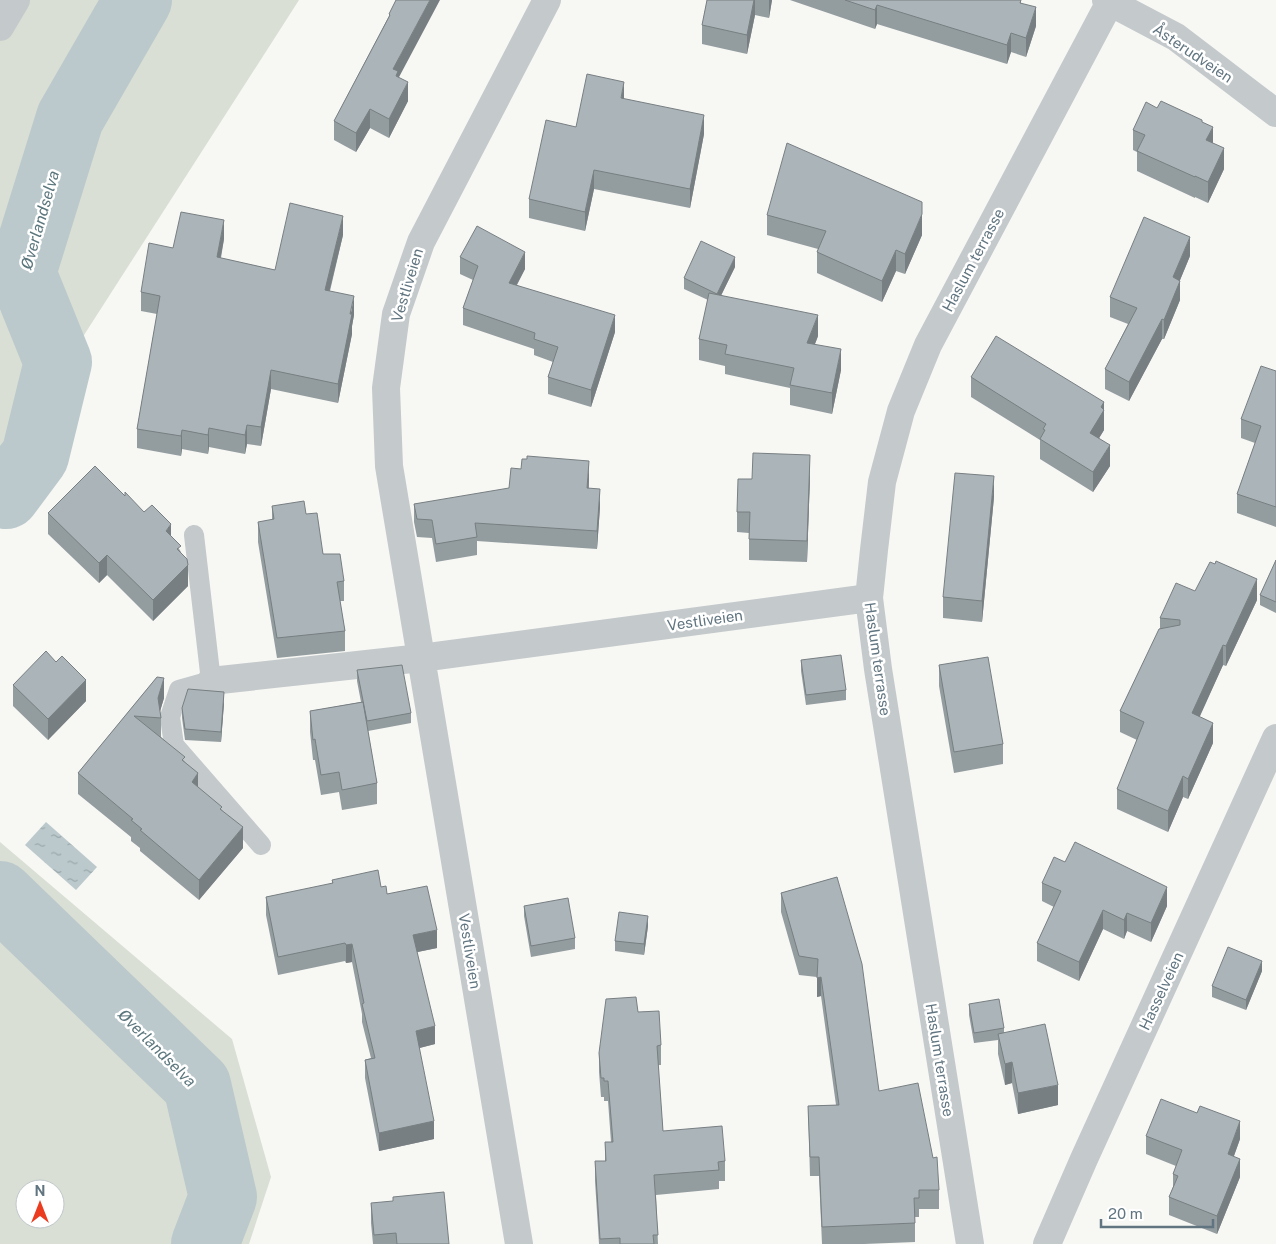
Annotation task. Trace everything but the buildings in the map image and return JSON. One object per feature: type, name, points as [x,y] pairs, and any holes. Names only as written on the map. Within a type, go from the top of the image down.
[{"type":"street","points":[[0,27],[16,0]]},
{"type":"street","name":"Vestliveien","points":[[518,1244],[389,466],[386,388],[396,314],[420,242],[547,0]]},
{"type":"street","name":"Åsterudveien","points":[[1108,1],[1176,38],[1276,113]]},
{"type":"street","name":"Haslum terrasse","points":[[970,1244],[878,669],[869,598],[874,550],[882,482],[900,411],[928,345],[1108,1]]},
{"type":"street","name":"Vestliveien","points":[[211,681],[422,658],[869,598]]},
{"type":"street","name":"Hasselveien","points":[[1047,1244],[1276,738]]},
{"type":"lane","points":[[194,536],[211,681],[179,690],[170,717],[174,745],[261,845]]},
{"type":"shaded area","points":[[11,0],[299,0],[0,466],[0,19]]},
{"type":"shaded area","points":[[0,842],[232,1039],[271,1177],[249,1244],[0,1244]]},
{"type":"water","points":[[46,822],[97,867],[76,890],[25,845]]},
{"type":"waterway","name":"Øverlandselva","points":[[0,493],[6,495],[35,456],[58,362],[22,273],[70,118],[138,0]]},
{"type":"waterway","name":"Øverlandselva","points":[[0,895],[197,1085],[223,1197],[205,1244]]}]
